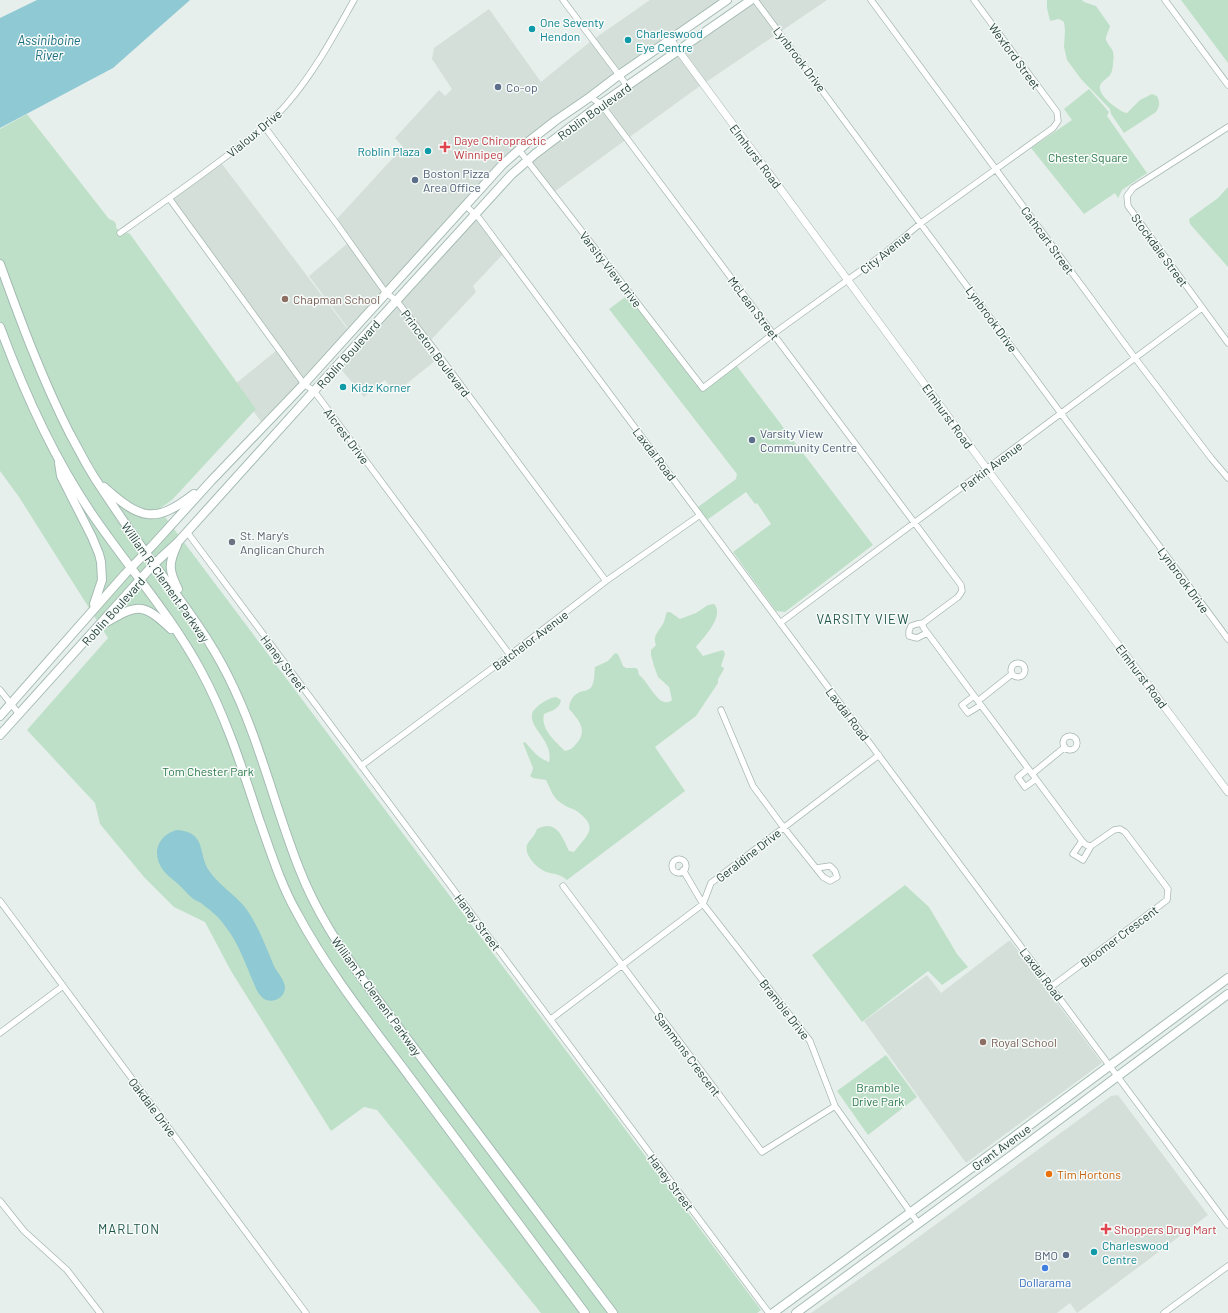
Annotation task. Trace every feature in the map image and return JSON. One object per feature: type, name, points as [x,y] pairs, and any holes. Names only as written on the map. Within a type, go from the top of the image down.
[{"type":"main road","name":"Roblin Boulevard","points":[[0,716],[130,568],[210,481],[304,384],[503,164],[518,150],[555,121],[727,0]]},
{"type":"main road","name":"Roblin Boulevard","points":[[0,735],[99,627],[154,564],[178,542],[511,175],[601,104],[751,0]]},
{"type":"main road","name":"William R. Clement Parkway","points":[[0,264],[34,355],[83,459],[117,513],[185,604],[218,657],[251,729],[299,869],[314,901],[333,934],[366,984],[613,1313]]},
{"type":"main road","name":"William R. Clement Parkway","points":[[0,328],[23,386],[57,456],[80,496],[130,568],[173,625],[202,672],[234,743],[279,875],[295,910],[316,946],[351,998],[585,1313]]},
{"type":"main road","points":[[57,456],[61,476],[92,537],[101,562],[102,580],[98,595],[90,612]]},
{"type":"main road","points":[[95,479],[132,510],[149,515],[159,514],[175,508],[210,481]]},
{"type":"main road","points":[[178,542],[170,563],[171,575],[185,604]]},
{"type":"main road","points":[[99,627],[127,611],[144,609],[154,614],[181,638]]},
{"type":"main road","name":"Grant Avenue","points":[[773,1313],[1111,1066],[1228,978]]},
{"type":"main road","name":"Grant Avenue","points":[[796,1313],[1228,994]]},
{"type":"main road","points":[[1205,995],[1212,1006]]},
{"type":"street","name":"Vialoux Drive","points":[[120,233],[233,152],[285,106],[307,79],[325,52],[354,0]]},
{"type":"street","points":[[563,0],[628,86]]},
{"type":"street","name":"Lynbrook Drive","points":[[755,0],[921,222],[1228,639]]},
{"type":"street","name":"Cathcart Street","points":[[871,0],[1135,358],[1228,478]]},
{"type":"street","name":"Wexford Street","points":[[974,0],[1056,112]]},
{"type":"street","points":[[1165,0],[1228,85]]},
{"type":"street","name":"Elmhurst Road","points":[[670,39],[987,469],[1228,792]]},
{"type":"street","name":"McLean Street","points":[[590,97],[601,104],[915,523]]},
{"type":"street","name":"City Avenue","points":[[703,388],[773,334],[886,253],[921,222],[1053,128],[1058,121],[1056,112]]},
{"type":"street","name":"Princeton Boulevard","points":[[264,126],[386,293],[396,300],[445,364],[606,582]]},
{"type":"street","name":"Stockdale Street","points":[[1228,127],[1133,188],[1127,196],[1128,206],[1228,343]]},
{"type":"street","name":"Varsity View Drive","points":[[518,150],[703,388]]},
{"type":"street","name":"Alcrest Drive","points":[[169,198],[304,384],[314,391],[510,655]]},
{"type":"street","name":"Laxdal Road","points":[[466,206],[475,214],[1228,1225]]},
{"type":"street","name":"Parkin Avenue","points":[[780,622],[1202,308]]},
{"type":"street","name":"Batchelor Avenue","points":[[361,766],[606,582],[700,515]]},
{"type":"street","points":[[915,523],[961,584],[962,591],[958,597],[923,623],[911,626],[908,631],[910,636],[917,638],[927,633]]},
{"type":"street","name":"Haney Street","points":[[187,532],[769,1313]]},
{"type":"street","points":[[923,623],[923,627],[927,633],[1082,841],[1086,846],[1092,846]]},
{"type":"street","points":[[977,700],[1012,674]]},
{"type":"street","points":[[0,690],[19,714]]},
{"type":"street","points":[[721,710],[753,786],[816,868]]},
{"type":"street","points":[[1028,769],[1018,777],[1025,787],[1065,748]]},
{"type":"street","name":"Geraldine Drive","points":[[703,904],[711,883],[879,756]]},
{"type":"street","name":"Bloomer Crescent","points":[[1051,987],[1167,900],[1168,889],[1125,832],[1120,829],[1114,830],[1092,846],[1083,860],[1073,854],[1082,841]]},
{"type":"street","name":"Bramble Drive","points":[[683,870],[703,904],[810,1041],[835,1106],[918,1223]]},
{"type":"street","name":"Sammons Crescent","points":[[563,886],[621,966],[762,1152],[835,1106]]},
{"type":"street","name":"Oakdale Drive","points":[[0,901],[306,1313]]},
{"type":"street","points":[[551,1019],[703,904]]},
{"type":"street","points":[[0,1033],[63,986]]},
{"type":"street","points":[[0,1201],[24,1231],[67,1270],[100,1313]]},
{"type":"street","points":[[1164,1313],[1228,1266]]},
{"type":"shaded area","points":[[650,0],[724,0],[526,141],[386,289],[336,220],[403,147],[395,138],[439,90],[445,96],[452,89],[432,59],[434,48],[489,9],[541,82],[591,41]]},
{"type":"shaded area","points":[[752,0],[827,0],[693,91],[554,192],[529,161],[538,153]]},
{"type":"shaded area","name":"Chapman School","points":[[222,164],[349,331],[304,382],[172,200]]},
{"type":"shaded area","points":[[477,215],[505,252],[473,286],[476,292],[429,342],[440,357],[395,393],[385,380],[364,397],[340,368]]},
{"type":"shaded area","points":[[348,243],[385,293],[350,331],[309,276]]},
{"type":"shaded area","points":[[277,350],[302,383],[263,424],[234,385]]},
{"type":"shaded area","name":"Royal School","points":[[1010,940],[1102,1063],[966,1163],[864,1021],[927,975],[941,993]]},
{"type":"shaded area","points":[[1118,1095],[1208,1215],[1077,1313],[1070,1303],[1057,1313],[811,1313],[905,1247],[1111,1096]]},
{"type":"green space","points":[[1047,0],[1082,0],[1096,6],[1110,26],[1106,39],[1114,55],[1111,72],[1100,86],[1102,94],[1114,106],[1127,113],[1140,100],[1152,94],[1157,96],[1159,100],[1159,106],[1156,112],[1124,133],[1111,114],[1110,109],[1081,79],[1067,60],[1064,47],[1064,22],[1059,19],[1050,21]]},
{"type":"green space","points":[[1181,0],[1228,0],[1228,63]]},
{"type":"green space","name":"Chester Square","points":[[1089,89],[1109,112],[1107,116],[1147,173],[1122,190],[1118,198],[1115,193],[1084,214],[1031,148],[1072,120],[1064,109]]},
{"type":"green space","name":"Tom Chester Park","points":[[27,114],[109,219],[114,221],[117,229],[130,234],[256,409],[172,500],[159,509],[761,1310],[757,1313],[541,1313],[377,1110],[364,1107],[331,1131],[231,971],[205,922],[174,907],[144,877],[100,824],[95,803],[27,730],[108,638],[19,497],[0,471],[0,129]]},
{"type":"green space","points":[[1228,187],[1228,267],[1190,224],[1189,219],[1218,198]]},
{"type":"green space","name":"Varsity View Community Centre","points":[[628,295],[703,391],[736,365],[873,545],[785,612],[776,611],[733,552],[771,524],[757,503],[755,504],[746,492],[707,520],[698,507],[736,479],[737,474],[609,309]]},
{"type":"green space","points":[[714,604],[717,609],[715,620],[696,647],[703,656],[723,650],[725,654],[721,666],[724,668],[723,671],[718,679],[718,683],[696,716],[655,747],[685,791],[567,880],[541,869],[534,864],[527,853],[527,845],[537,829],[544,826],[554,828],[561,835],[569,851],[574,852],[587,835],[589,826],[583,816],[558,801],[552,793],[546,780],[533,778],[530,776],[533,768],[523,743],[525,742],[545,761],[549,762],[550,755],[545,742],[532,720],[533,711],[549,699],[556,697],[561,700],[557,708],[544,714],[544,725],[553,739],[565,751],[571,749],[580,739],[582,730],[579,722],[569,709],[571,700],[576,694],[587,690],[592,686],[595,667],[608,661],[615,653],[618,654],[623,666],[626,668],[636,668],[638,670],[639,675],[658,698],[667,702],[672,700],[669,687],[658,677],[651,655],[651,650],[656,645],[655,636],[663,624],[667,612],[670,612],[680,619],[696,613],[708,605]]},
{"type":"green space","points":[[905,885],[929,907],[957,954],[968,967],[942,985],[928,971],[862,1022],[812,955]]},
{"type":"green space","name":"Bramble Drive Park","points":[[886,1055],[917,1097],[868,1135],[837,1091]]},
{"type":"water","name":"Assiniboine River","points":[[37,0],[190,0],[113,68],[0,128],[0,18]]},
{"type":"water","points":[[178,830],[194,835],[198,840],[206,865],[210,872],[236,897],[253,920],[285,987],[283,994],[276,1000],[269,1001],[260,996],[238,947],[223,923],[208,908],[193,899],[166,874],[161,867],[157,854],[159,844],[167,835]]},
{"type":"place","name":"One Seventy Hendon","points":[[532,29]]},
{"type":"place","name":"Charleswood Eye Centre","points":[[628,40]]},
{"type":"place","name":"Co-op","points":[[498,87]]},
{"type":"place","name":"Daye Chiropractic Winnipeg","points":[[445,147]]},
{"type":"place","name":"Roblin Plaza","points":[[428,151]]},
{"type":"place","name":"Boston Pizza Area Office","points":[[415,180]]},
{"type":"place","name":"Chapman School","points":[[285,299]]},
{"type":"place","name":"Kidz Korner","points":[[343,387]]},
{"type":"place","name":"Varsity View Community Centre","points":[[752,440]]},
{"type":"place","name":"St. Mary's Anglican Church","points":[[232,542]]},
{"type":"place","name":"Royal School","points":[[983,1042]]},
{"type":"place","name":"Tim Hortons","points":[[1049,1174]]},
{"type":"place","name":"Shoppers Drug Mart","points":[[1106,1229]]},
{"type":"place","name":"Charleswood Centre","points":[[1094,1252]]},
{"type":"place","name":"BMO","points":[[1066,1255]]},
{"type":"place","name":"Dollarama","points":[[1045,1268]]},
{"type":"district","name":"VARSITY VIEW","points":[[863,619]]},
{"type":"district","name":"MARLTON","points":[[129,1229]]}]
